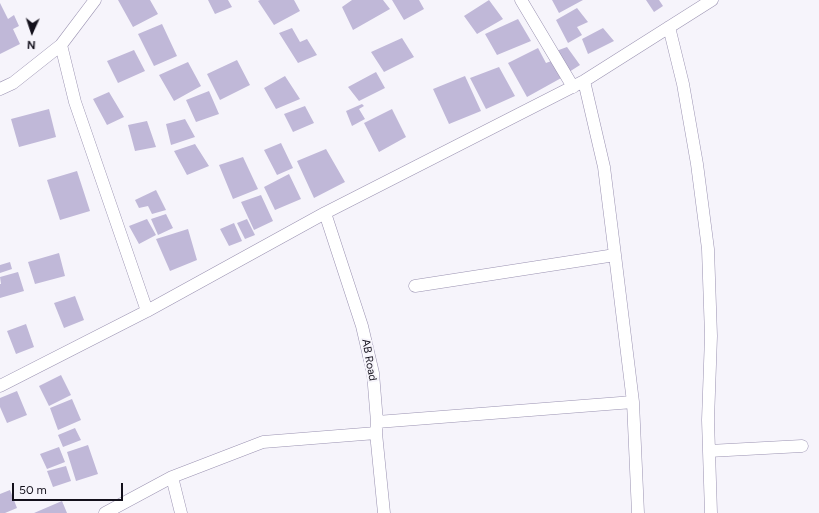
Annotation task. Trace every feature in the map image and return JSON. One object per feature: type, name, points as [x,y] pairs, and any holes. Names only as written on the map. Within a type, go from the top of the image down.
[{"type":"street","points":[[0,89],[12,83],[61,45],[95,0]]},
{"type":"street","points":[[521,0],[573,87]]},
{"type":"street","points":[[0,386],[147,311],[325,213],[573,87],[712,0]]},
{"type":"street","points":[[669,28],[683,84],[697,164],[708,249],[711,336],[708,420],[711,513]]},
{"type":"street","points":[[61,45],[75,102],[147,311]]},
{"type":"street","points":[[584,81],[604,167],[633,402],[638,513]]},
{"type":"street","name":"AB Road","points":[[325,213],[362,326],[373,373],[376,427],[384,513]]},
{"type":"street","points":[[415,286],[615,255]]},
{"type":"street","points":[[105,513],[172,477],[263,442],[376,427],[633,402]]},
{"type":"street","points":[[709,451],[802,446]]},
{"type":"street","points":[[172,477],[181,513]]},
{"type":"building","points":[[118,0],[150,0],[158,14],[133,27]]},
{"type":"building","points":[[208,0],[228,0],[232,7],[215,14]]},
{"type":"building","points":[[294,0],[300,11],[274,25],[258,1]]},
{"type":"building","points":[[352,0],[383,0],[390,9],[353,30],[342,7]]},
{"type":"building","points":[[392,0],[419,0],[424,9],[404,20]]},
{"type":"building","points":[[489,0],[503,19],[477,34],[464,16]]},
{"type":"building","points":[[552,0],[583,0],[559,13]]},
{"type":"building","points":[[646,0],[659,0],[663,6],[654,12]]},
{"type":"building","points":[[0,3],[8,19],[14,15],[19,26],[13,29],[20,44],[0,54]]},
{"type":"building","points":[[577,8],[588,22],[577,27],[582,35],[568,43],[556,20]]},
{"type":"building","points":[[518,19],[531,41],[497,55],[485,34]]},
{"type":"building","points":[[162,24],[177,56],[154,66],[138,34]]},
{"type":"building","points":[[292,28],[300,42],[307,39],[317,55],[298,63],[279,33]]},
{"type":"building","points":[[603,28],[614,41],[588,54],[582,39]]},
{"type":"building","points":[[402,38],[414,57],[384,72],[371,52]]},
{"type":"building","points":[[567,47],[580,65],[569,72],[556,51]]},
{"type":"building","points":[[538,48],[546,63],[554,60],[563,77],[527,97],[508,63]]},
{"type":"building","points":[[134,50],[145,71],[118,83],[107,61]]},
{"type":"building","points":[[237,60],[250,85],[220,100],[207,74]]},
{"type":"building","points":[[188,62],[201,86],[174,101],[159,75]]},
{"type":"building","points":[[499,67],[515,96],[486,109],[470,78]]},
{"type":"building","points":[[376,72],[385,88],[359,101],[348,87]]},
{"type":"building","points":[[285,76],[300,99],[276,109],[264,88]]},
{"type":"building","points":[[465,76],[481,111],[449,124],[433,89]]},
{"type":"building","points":[[209,91],[219,114],[196,122],[186,100]]},
{"type":"building","points":[[109,92],[124,117],[107,125],[93,99]]},
{"type":"building","points":[[362,104],[364,106],[359,109],[365,119],[352,126],[346,111]]},
{"type":"building","points":[[305,106],[314,123],[293,132],[284,114]]},
{"type":"building","points":[[49,109],[56,137],[19,147],[11,119]]},
{"type":"building","points":[[392,109],[406,137],[379,152],[364,123]]},
{"type":"building","points":[[185,119],[195,137],[171,145],[166,124]]},
{"type":"building","points":[[147,121],[156,147],[135,151],[128,125]]},
{"type":"building","points":[[281,143],[293,168],[277,175],[264,150]]},
{"type":"building","points":[[195,144],[209,166],[187,175],[174,151]]},
{"type":"building","points":[[326,149],[345,182],[314,198],[297,161]]},
{"type":"building","points":[[243,157],[258,189],[233,199],[219,165]]},
{"type":"building","points":[[77,171],[90,211],[60,220],[47,180]]},
{"type":"building","points":[[289,174],[301,199],[275,210],[264,187]]},
{"type":"building","points":[[156,190],[166,210],[152,214],[148,206],[139,208],[135,200]]},
{"type":"building","points":[[261,195],[273,221],[254,230],[241,202]]},
{"type":"building","points":[[166,214],[173,228],[158,235],[151,219]]},
{"type":"building","points":[[147,219],[156,235],[139,244],[129,226]]},
{"type":"building","points":[[247,219],[255,235],[245,239],[237,223]]},
{"type":"building","points":[[234,223],[242,241],[229,246],[220,229]]},
{"type":"building","points":[[188,229],[197,260],[170,271],[156,239]]},
{"type":"building","points":[[59,253],[65,276],[35,284],[28,262]]},
{"type":"building","points":[[10,262],[12,269],[0,273],[0,265]]},
{"type":"building","points":[[18,272],[24,291],[0,298],[0,277]]},
{"type":"building","points":[[75,296],[84,320],[64,328],[54,303]]},
{"type":"building","points":[[26,324],[34,347],[16,354],[7,331]]},
{"type":"building","points":[[61,375],[71,395],[49,406],[39,386]]},
{"type":"building","points":[[17,391],[27,415],[7,423],[0,407],[0,398]]},
{"type":"building","points":[[72,399],[81,420],[58,430],[50,408]]},
{"type":"building","points":[[75,428],[81,440],[63,447],[58,435]]},
{"type":"building","points":[[88,445],[98,474],[76,481],[67,452]]},
{"type":"building","points":[[59,447],[65,462],[47,469],[40,454]]},
{"type":"building","points":[[66,466],[71,481],[53,487],[47,471]]},
{"type":"building","points":[[10,490],[17,508],[5,513],[0,513],[0,494]]},
{"type":"building","points":[[62,501],[67,513],[34,513]]}]
